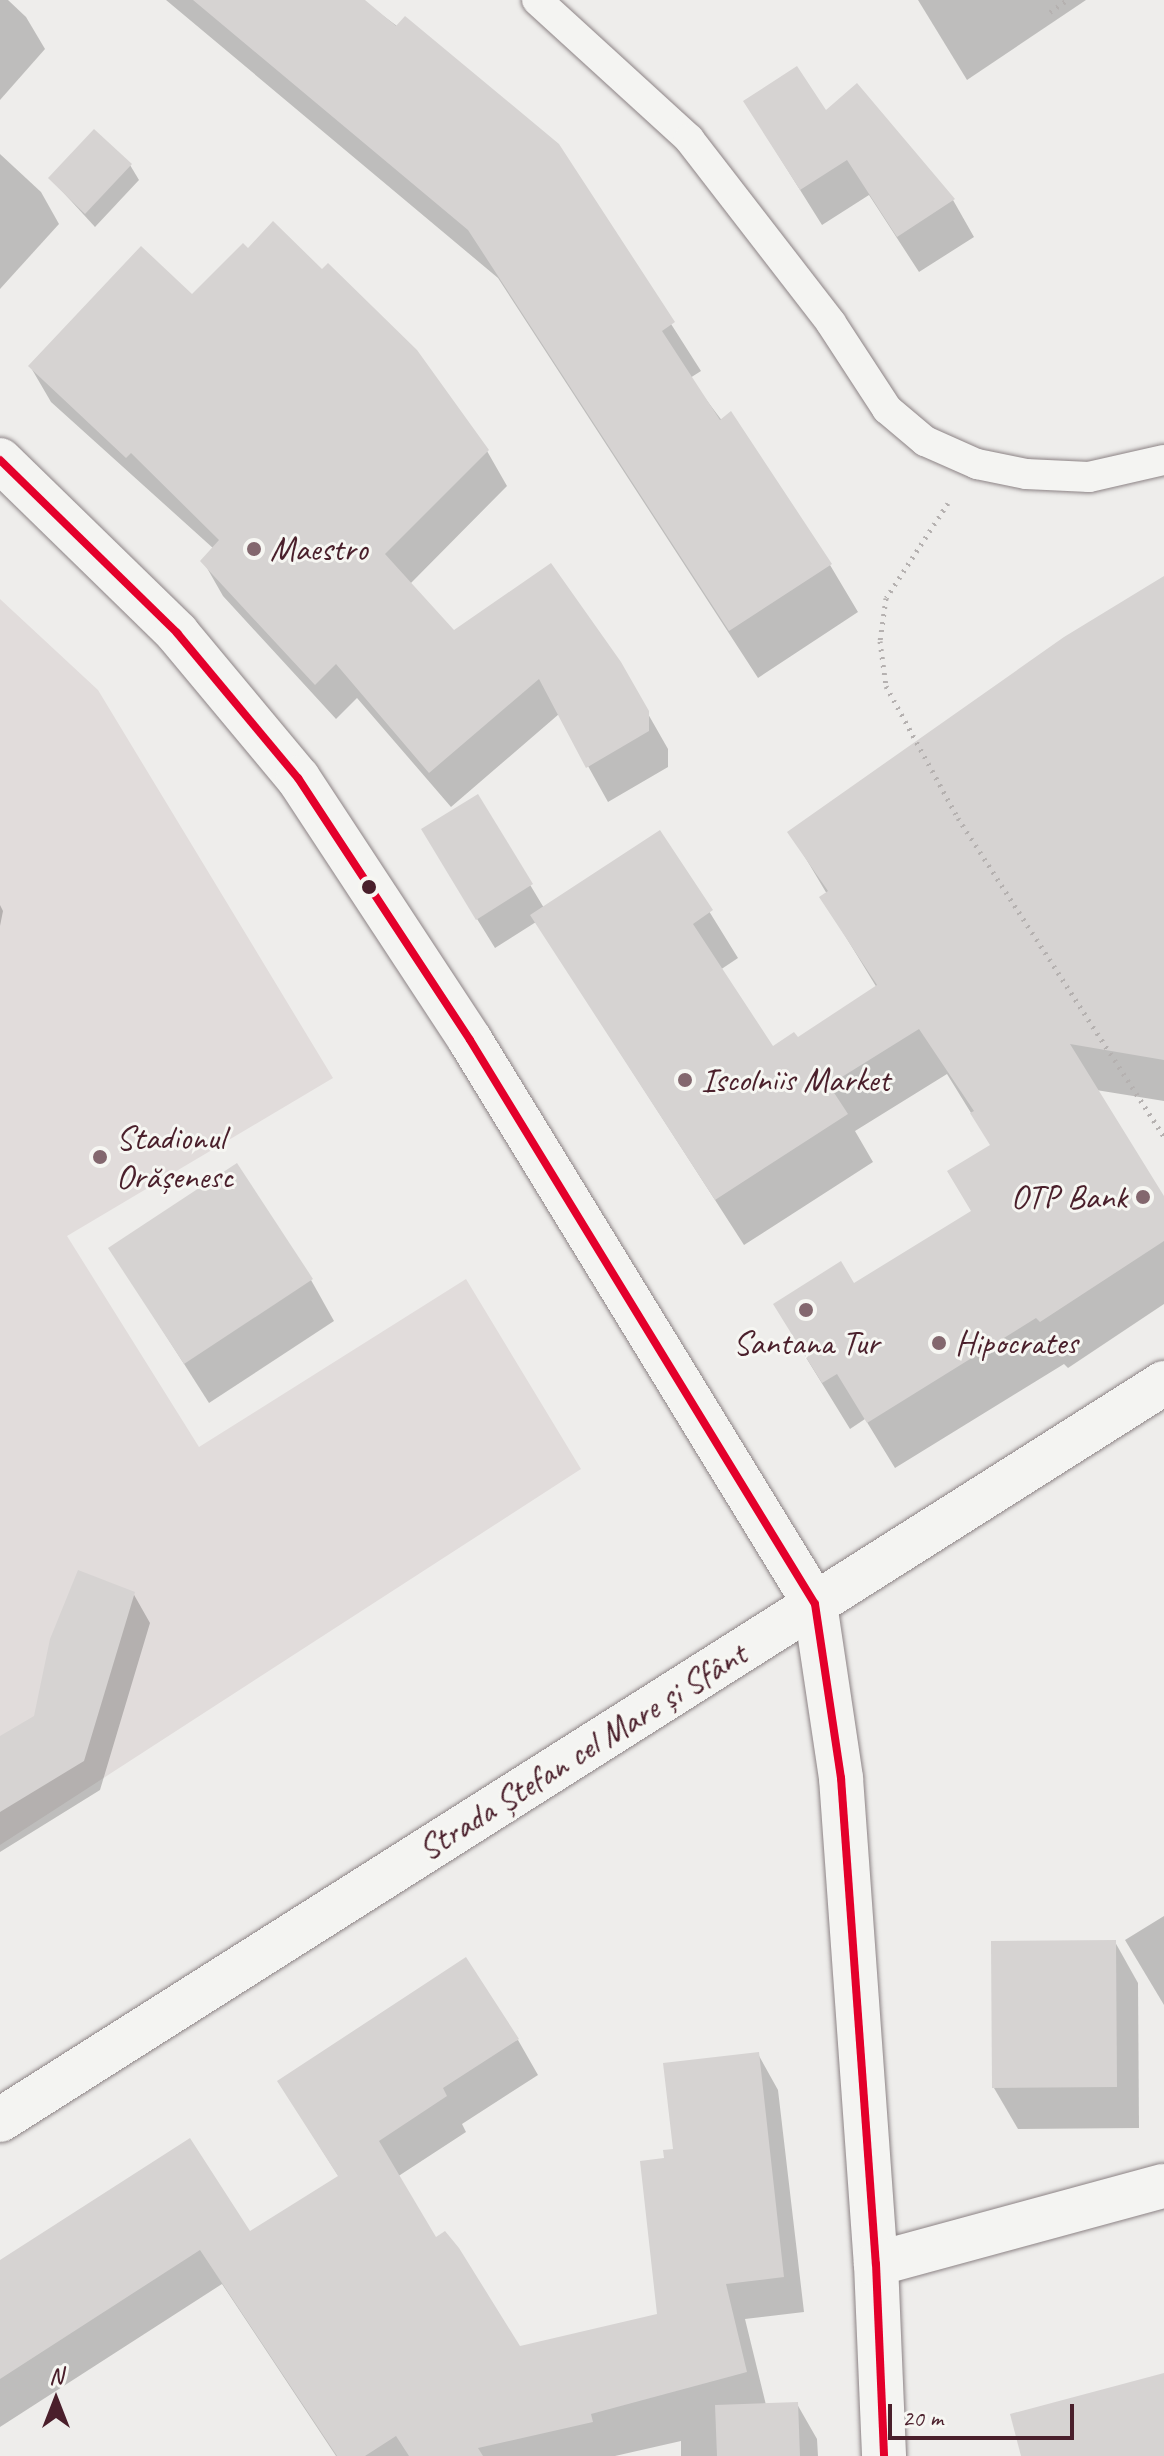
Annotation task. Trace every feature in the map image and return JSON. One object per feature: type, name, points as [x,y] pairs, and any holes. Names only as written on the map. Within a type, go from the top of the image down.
[{"type":"main road","points":[[0,460],[177,633],[298,778],[455,1014],[815,1604],[841,1778],[876,2264],[884,2456]]},
{"type":"main road","name":"Strada Ștefan cel Mare și Sfânt","points":[[0,2120],[1164,1383]]},
{"type":"main road","points":[[876,2264],[1164,2186]]},
{"type":"lane","points":[[537,0],[689,139],[831,323],[887,409],[925,441],[977,464],[1089,477],[1164,460]]},
{"type":"path","points":[[1050,12],[1067,0]]},
{"type":"path","points":[[977,464],[925,534],[886,598],[880,641],[886,686],[958,818],[1164,1137]]},
{"type":"shaded area","name":"Stadionul Orășenesc","points":[[0,599],[98,690],[333,1078],[67,1236],[199,1447],[466,1279],[581,1469],[0,1845]]},
{"type":"building","points":[[193,0],[365,0],[396,26],[405,16],[559,144],[675,322],[662,331],[720,420],[731,411],[832,564],[729,631],[468,230]]},
{"type":"building","points":[[797,66],[826,110],[857,83],[955,199],[897,237],[847,160],[800,190],[743,101]]},
{"type":"building","points":[[94,129],[132,164],[85,214],[48,178]]},
{"type":"building","points":[[273,221],[322,269],[328,263],[417,350],[489,450],[385,554],[454,630],[551,563],[621,662],[649,711],[649,731],[586,768],[539,679],[429,773],[336,664],[315,685],[200,561],[219,540],[131,453],[126,458],[28,366],[141,246],[192,294],[243,243],[248,248]]},
{"type":"building","points":[[1164,576],[1164,1060],[1070,1044],[1164,1196],[1164,1241],[1040,1322],[1036,1318],[867,1423],[837,1374],[822,1383],[773,1304],[841,1261],[854,1283],[971,1211],[947,1171],[990,1145],[970,1113],[974,1111],[919,1029],[829,1085],[848,1114],[715,1200],[530,915],[660,830],[713,910],[693,924],[773,1046],[794,1032],[798,1037],[877,985],[819,897],[828,891],[787,832],[1064,637]]},
{"type":"building","points":[[478,794],[533,884],[476,920],[421,829]]},
{"type":"building","points":[[237,1163],[313,1279],[184,1364],[108,1248]]},
{"type":"building","points":[[78,1570],[135,1592],[84,1761],[0,1812],[0,1736],[34,1716],[50,1639]]},
{"type":"building","points":[[1116,1940],[1117,2087],[992,2088],[991,1941]]},
{"type":"building","points":[[466,1957],[519,2039],[443,2088],[447,2096],[379,2141],[436,2237],[445,2231],[459,2248],[520,2346],[657,2314],[640,2161],[664,2158],[663,2150],[673,2149],[663,2063],[759,2052],[784,2277],[726,2284],[747,2372],[591,2414],[593,2422],[478,2448],[483,2456],[409,2456],[396,2436],[365,2456],[337,2456],[200,2250],[0,2379],[0,2260],[190,2138],[250,2231],[338,2176],[277,2081]]},
{"type":"building","points":[[1164,2373],[1164,2456],[1021,2456],[1010,2414]]},
{"type":"building","points":[[798,2402],[800,2456],[717,2456],[715,2405]]},
{"type":"transit line","points":[[0,460],[177,633],[298,778],[470,1040],[815,1604],[841,1778],[876,2264],[884,2456]]},
{"type":"place","name":"Maestro","points":[[254,549]]},
{"type":"place","name":"Iscolniis Market","points":[[685,1080]]},
{"type":"place","name":"Stadionul Orășenesc","points":[[100,1157]]},
{"type":"place","name":"OTP Bank","points":[[1143,1197]]},
{"type":"place","name":"Santana Tur","points":[[806,1310]]},
{"type":"place","name":"Hipocrates","points":[[939,1343]]}]
